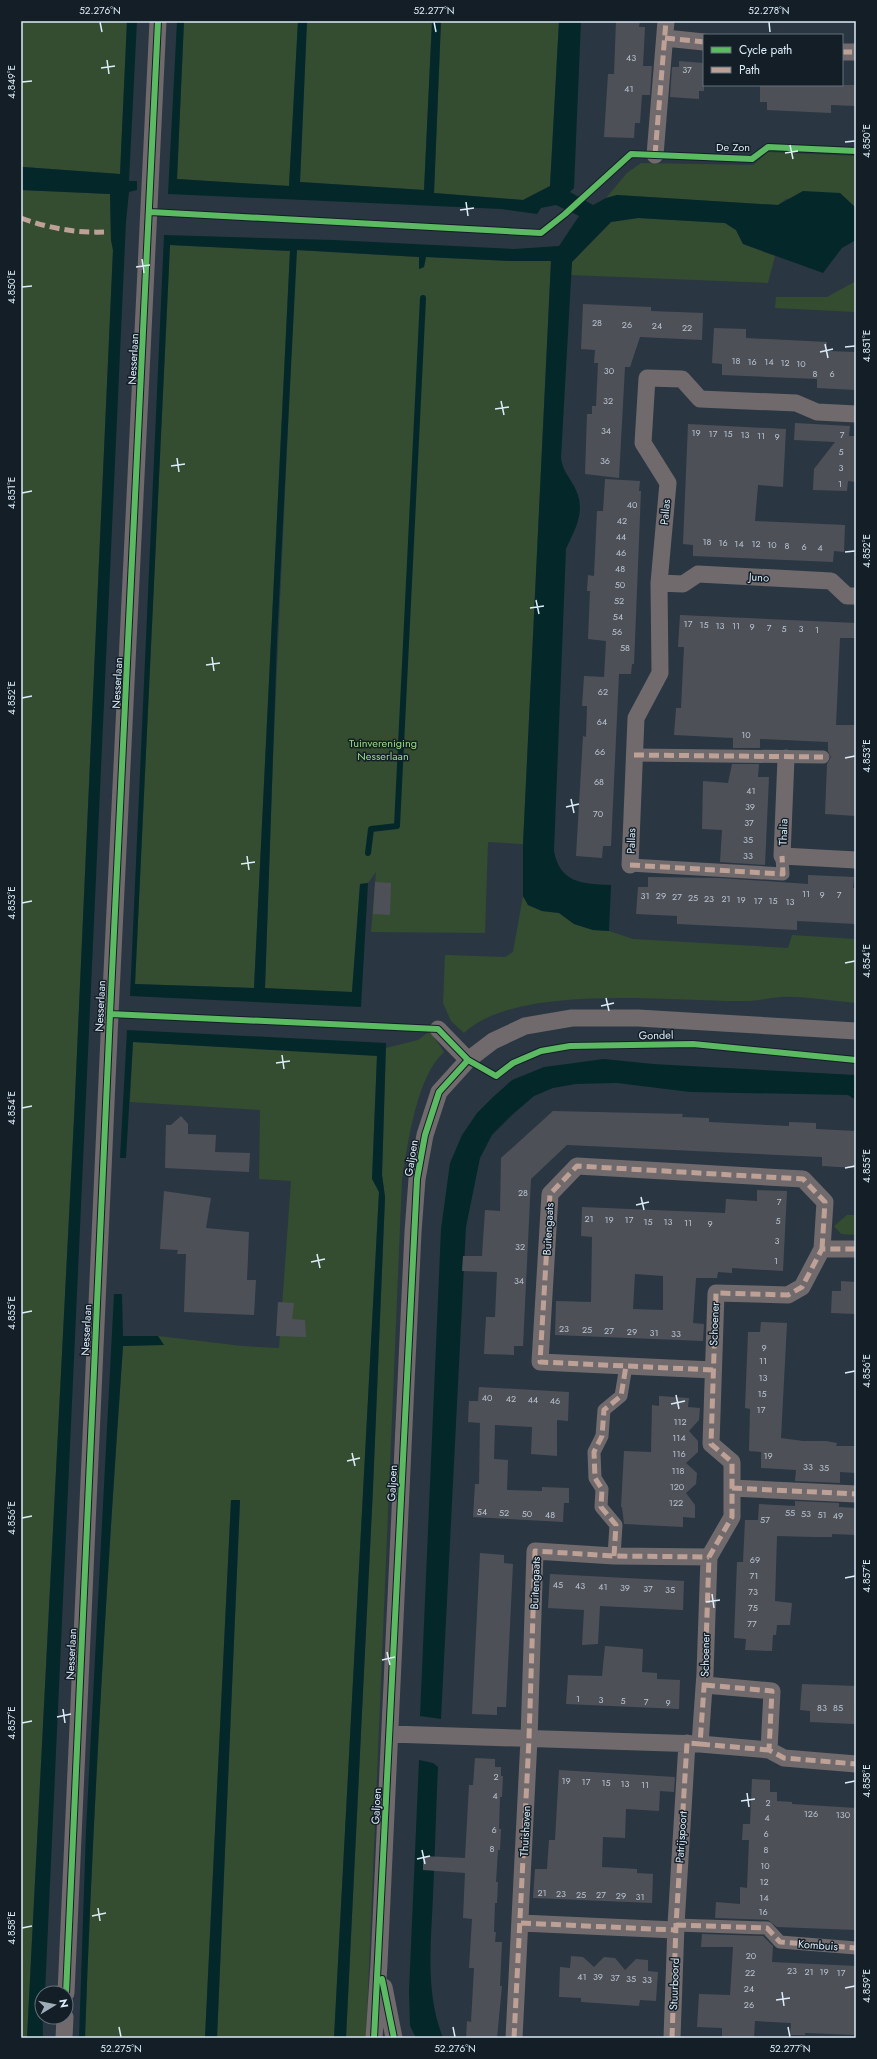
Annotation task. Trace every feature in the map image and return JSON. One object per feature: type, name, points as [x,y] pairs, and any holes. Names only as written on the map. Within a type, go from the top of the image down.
[{"type":"street","name":"Nesserlaan","points":[[66,1985],[110,1014],[158,21]]},
{"type":"street","points":[[655,155],[666,21]]},
{"type":"street","points":[[665,38],[703,42]]},
{"type":"street","points":[[843,52],[856,52]]},
{"type":"street","name":"Pallas","points":[[630,865],[636,718],[660,673],[658,583],[668,483],[643,444],[647,378],[682,379],[700,399],[796,403],[817,412],[856,414]]},
{"type":"street","name":"Juno","points":[[658,583],[683,584],[698,574],[831,581],[847,596],[856,596]]},
{"type":"street","points":[[634,755],[823,758]]},
{"type":"street","name":"Thalia","points":[[786,758],[782,856],[856,860]]},
{"type":"street","points":[[630,865],[784,874],[782,856]]},
{"type":"street","name":"Gondel","points":[[468,1060],[493,1041],[525,1026],[572,1018],[638,1018],[856,1031]]},
{"type":"street","points":[[438,1029],[468,1060]]},
{"type":"street","name":"Galjoen","points":[[374,2038],[379,1964],[417,1179],[424,1135],[439,1092],[468,1060]]},
{"type":"street","name":"Buitengaats","points":[[713,1370],[540,1362],[550,1194],[577,1166],[803,1179],[825,1202],[822,1249]]},
{"type":"street","points":[[822,1249],[856,1249]]},
{"type":"street","name":"Schoener","points":[[694,1744],[705,1684],[709,1557],[732,1517],[732,1462],[712,1444],[716,1293],[788,1295],[802,1287],[822,1249]]},
{"type":"street","points":[[614,1556],[616,1525],[601,1507],[602,1489],[595,1478],[594,1452],[602,1436],[604,1410],[621,1396],[626,1366]]},
{"type":"street","points":[[732,1488],[856,1494]]},
{"type":"street","name":"Buitengaats","points":[[530,1739],[535,1551],[614,1556],[709,1557]]},
{"type":"street","name":"Schoener","points":[[705,1684],[772,1691],[769,1750]]},
{"type":"street","points":[[390,1734],[694,1744],[769,1750],[784,1758],[856,1764]]},
{"type":"street","name":"Thuishaven","points":[[514,2038],[530,1739]]},
{"type":"street","name":"Patrijspoort","points":[[675,1927],[694,1744]]},
{"type":"street","points":[[521,1923],[675,1927]]},
{"type":"street","name":"Kombuis","points":[[675,1927],[767,1928],[780,1942],[856,1948]]},
{"type":"street","name":"Stuurboord","points":[[672,2038],[675,1927]]},
{"type":"street","name":"Galjoen","points":[[379,1964],[394,2038]]},
{"type":"street","points":[[64,2038],[65,2025]]},
{"type":"green space","points":[[21,21],[127,21],[120,174],[23,167],[21,165]]},
{"type":"green space","points":[[184,21],[298,21],[289,186],[177,179]]},
{"type":"green space","points":[[307,21],[432,21],[424,190],[300,182]]},
{"type":"green space","points":[[441,21],[559,21],[550,186],[523,200],[434,193]]},
{"type":"green space","points":[[768,152],[856,156],[856,208],[840,193],[786,199],[778,205],[617,195],[606,198],[627,173],[641,163],[753,165]]},
{"type":"green space","points":[[21,190],[110,194],[111,240],[113,250],[74,1119],[27,2038],[21,2038]]},
{"type":"green space","points":[[638,218],[725,223],[736,230],[743,244],[775,256],[768,283],[571,275],[572,262],[611,222]]},
{"type":"green space","points":[[170,245],[290,251],[254,988],[135,984]]},
{"type":"green space","name":"Tuinvereniging Nesserlaan","points":[[296,250],[419,257],[419,269],[424,267],[426,257],[511,261],[551,260],[523,844],[488,842],[485,933],[371,932],[376,872],[368,883],[360,884],[352,992],[265,989],[273,758]]},
{"type":"green space","points":[[856,281],[856,312],[775,308],[776,297],[827,297]]},
{"type":"green space","points":[[523,896],[528,905],[542,911],[559,913],[574,924],[593,930],[609,931],[633,939],[788,948],[792,935],[856,939],[856,1003],[790,997],[754,1001],[598,998],[558,1001],[521,1007],[489,1017],[464,1033],[451,1021],[443,1003],[445,955],[505,957],[513,952]]},
{"type":"green space","points":[[430,1031],[444,1052],[434,1063],[426,1077],[420,1094],[411,1130],[402,1179],[366,2038],[346,2038],[373,1488],[385,1197],[382,1175],[386,1048],[418,1040]]},
{"type":"green space","points":[[133,1042],[377,1055],[372,1178],[379,1192],[334,2038],[217,2038],[240,1500],[231,1500],[205,2038],[85,2038],[101,1692],[123,1346],[163,1345],[158,1336],[242,1346],[279,1348],[291,1181],[259,1179],[260,1110],[130,1102]]},
{"type":"green space","points":[[847,1215],[856,1215],[856,1235],[841,1234],[834,1226]]},
{"type":"shaded area","points":[[127,21],[137,21],[129,181],[137,181],[137,190],[129,192],[126,222],[45,1985],[34,1985],[34,2025],[43,2025],[43,2038],[27,2038],[74,1119],[113,250],[111,240],[110,194],[21,190],[21,165],[23,167],[120,174]]},
{"type":"shaded area","points":[[177,21],[184,21],[177,179],[289,186],[298,21],[307,21],[300,182],[424,190],[432,21],[441,21],[434,193],[523,200],[550,186],[559,21],[581,21],[574,188],[570,192],[593,205],[606,198],[617,195],[778,205],[803,191],[840,193],[856,208],[856,240],[842,248],[823,273],[743,244],[736,230],[725,223],[638,218],[611,222],[572,262],[561,458],[564,470],[578,495],[580,511],[579,518],[566,549],[554,851],[561,870],[567,876],[574,880],[591,884],[611,885],[609,931],[593,930],[574,924],[559,913],[542,911],[528,905],[523,896],[523,844],[551,261],[511,261],[426,257],[424,267],[419,269],[419,257],[297,250],[277,640],[265,988],[352,992],[360,884],[368,883],[361,1007],[130,996],[164,235],[333,240],[514,249],[559,246],[579,216],[556,205],[541,208],[537,214],[501,209],[168,194]],"holes":[[[170,245],[290,251],[254,988],[135,984]]]},
{"type":"shaded area","points":[[127,1030],[386,1043],[382,1175],[385,1197],[373,1488],[346,2038],[334,2038],[379,1192],[372,1179],[377,1056],[133,1042],[126,1158],[120,1158]]},
{"type":"shaded area","points":[[604,1059],[653,1064],[856,1075],[856,1100],[848,1095],[690,1092],[617,1083],[576,1084],[553,1088],[534,1096],[492,1135],[480,1158],[466,1227],[441,1719],[420,1716],[441,1229],[450,1163],[462,1135],[477,1113],[512,1080],[544,1067]]},
{"type":"shaded area","points":[[114,1294],[122,1294],[123,1336],[158,1336],[164,1345],[123,1346],[101,1692],[85,2038],[79,2038],[86,1830]]},
{"type":"shaded area","points":[[231,1500],[240,1500],[217,2038],[205,2038]]},
{"type":"shaded area","points":[[419,1760],[433,1763],[438,1767],[430,1968],[431,1986],[437,2021],[443,2038],[416,2038],[410,2026],[409,1991]]},
{"type":"building","points":[[616,21],[640,21],[639,27],[645,27],[643,66],[652,66],[650,95],[642,95],[640,123],[635,123],[634,138],[604,137],[608,74],[614,74]]},
{"type":"building","points":[[679,61],[703,63],[704,91],[699,91],[699,99],[670,97],[672,67],[679,67]]},
{"type":"building","points":[[856,85],[856,106],[831,105],[831,113],[767,110],[767,102],[760,102],[760,86]]},
{"type":"building","points":[[583,304],[651,307],[651,311],[703,313],[702,340],[640,337],[630,367],[625,367],[619,478],[585,474],[587,414],[592,414],[592,406],[596,406],[598,363],[594,363],[595,350],[581,349]]},
{"type":"building","points":[[714,328],[746,329],[746,338],[827,342],[827,351],[856,352],[856,390],[817,388],[817,379],[722,375],[722,364],[712,363]]},
{"type":"building","points":[[795,423],[850,426],[849,436],[856,436],[856,482],[848,481],[847,491],[813,490],[814,469],[835,442],[794,440]]},
{"type":"building","points":[[688,424],[786,429],[783,487],[758,485],[755,521],[845,525],[844,552],[834,551],[833,562],[693,556],[693,545],[683,544]]},
{"type":"building","points":[[605,479],[640,481],[639,491],[641,491],[634,664],[632,664],[631,674],[619,674],[611,846],[603,846],[602,858],[576,856],[583,736],[586,737],[587,706],[582,706],[584,676],[604,677],[606,641],[588,639],[590,591],[587,591],[588,575],[594,576],[597,511],[603,511]]},
{"type":"building","points":[[680,615],[856,623],[856,638],[840,638],[836,725],[856,725],[856,816],[825,814],[827,764],[831,757],[828,751],[828,742],[760,739],[760,748],[733,748],[733,738],[674,735],[676,708],[681,708],[684,647],[678,647]]},
{"type":"building","points":[[732,764],[759,764],[758,777],[769,777],[765,865],[720,862],[722,830],[702,829],[703,781],[728,783]]},
{"type":"building","points":[[808,875],[854,877],[853,888],[856,888],[856,924],[797,921],[797,930],[677,924],[677,916],[636,914],[638,887],[648,887],[648,877],[720,878],[808,884]]},
{"type":"building","points":[[375,882],[391,883],[390,915],[373,914]]},
{"type":"building","points":[[553,1111],[683,1114],[682,1117],[709,1118],[709,1122],[789,1126],[789,1122],[816,1123],[816,1129],[856,1131],[856,1168],[822,1166],[822,1157],[567,1145],[531,1179],[523,1346],[514,1346],[514,1355],[484,1354],[486,1317],[495,1317],[497,1272],[462,1271],[463,1256],[482,1256],[485,1210],[500,1211],[501,1158]]},
{"type":"building","points":[[181,1116],[188,1124],[188,1134],[216,1135],[215,1152],[250,1153],[249,1172],[165,1168],[166,1125],[171,1125]]},
{"type":"building","points":[[757,1190],[787,1191],[783,1271],[732,1268],[732,1273],[718,1272],[717,1278],[696,1278],[693,1323],[704,1324],[703,1341],[555,1335],[556,1301],[591,1302],[592,1237],[581,1236],[582,1207],[725,1213],[726,1199],[757,1201]],"holes":[[[635,1274],[663,1276],[663,1310],[633,1309]]]},
{"type":"building","points":[[164,1191],[211,1198],[206,1228],[249,1232],[247,1280],[256,1280],[254,1315],[184,1312],[186,1254],[177,1254],[178,1250],[160,1249]]},
{"type":"building","points":[[841,1281],[856,1282],[856,1314],[831,1313],[832,1291],[841,1291]]},
{"type":"building","points":[[278,1302],[294,1303],[292,1319],[305,1320],[306,1337],[276,1336]]},
{"type":"building","points":[[761,1322],[787,1323],[781,1438],[803,1441],[826,1441],[837,1443],[836,1446],[856,1446],[856,1473],[840,1472],[840,1483],[795,1481],[796,1470],[761,1468],[761,1452],[749,1451],[750,1409],[745,1408],[748,1332],[760,1332]]},
{"type":"building","points":[[479,1387],[569,1392],[568,1421],[557,1420],[557,1456],[531,1454],[532,1427],[495,1425],[494,1459],[508,1460],[507,1490],[542,1491],[542,1487],[569,1488],[569,1503],[564,1503],[563,1522],[473,1517],[475,1484],[479,1484],[480,1423],[468,1422],[469,1401],[478,1401]]},
{"type":"building","points":[[659,1396],[689,1398],[688,1407],[700,1408],[699,1420],[689,1431],[698,1441],[698,1452],[686,1463],[697,1473],[696,1484],[686,1493],[695,1505],[695,1518],[683,1517],[683,1527],[624,1524],[621,1507],[624,1451],[651,1452],[652,1405],[659,1406]]},
{"type":"building","points":[[795,1501],[839,1503],[839,1507],[856,1508],[856,1535],[832,1534],[832,1537],[777,1536],[775,1601],[792,1603],[790,1625],[777,1625],[776,1635],[773,1635],[772,1651],[745,1650],[746,1639],[734,1638],[737,1562],[743,1562],[745,1520],[758,1520],[759,1504],[795,1506]]},
{"type":"building","points":[[480,1553],[504,1555],[504,1563],[513,1564],[506,1707],[497,1707],[497,1715],[472,1714]]},
{"type":"building","points":[[550,1574],[684,1581],[683,1610],[600,1606],[598,1644],[582,1645],[584,1610],[548,1608]]},
{"type":"building","points":[[605,1646],[643,1649],[642,1672],[657,1673],[657,1679],[680,1680],[679,1709],[566,1704],[568,1675],[602,1676]]},
{"type":"building","points":[[802,1684],[856,1686],[854,1724],[810,1722],[810,1711],[800,1710]]},
{"type":"building","points":[[475,1758],[495,1759],[495,1767],[501,1767],[501,1776],[503,1776],[502,1797],[500,1797],[499,1829],[501,1829],[500,1850],[498,1850],[496,1882],[498,1882],[497,1903],[495,1903],[494,1932],[496,1932],[495,1942],[502,1942],[500,1986],[502,1986],[497,2038],[466,2038],[467,2021],[471,2022],[474,1968],[469,1968],[472,1919],[463,1918],[465,1873],[423,1870],[423,1856],[465,1858],[469,1785],[473,1785]]},
{"type":"building","points":[[559,1770],[675,1777],[674,1792],[660,1791],[659,1811],[626,1809],[625,1838],[603,1837],[602,1867],[637,1869],[637,1873],[653,1874],[652,1903],[533,1898],[535,1869],[547,1869],[549,1840],[555,1840]]},
{"type":"building","points":[[752,1779],[770,1780],[770,1792],[777,1792],[777,1801],[792,1802],[792,1804],[856,1808],[856,1930],[777,1927],[768,1920],[715,1918],[716,1902],[740,1904],[740,1887],[747,1888],[749,1840],[742,1840],[743,1824],[750,1824]]},
{"type":"building","points":[[702,1934],[763,1936],[773,1946],[772,1962],[856,1966],[856,2035],[805,2033],[805,2035],[790,2035],[791,2023],[755,2021],[754,2038],[722,2038],[722,2028],[697,2027],[699,1994],[730,1995],[733,1947],[701,1947]]},
{"type":"building","points":[[571,1956],[583,1957],[594,1967],[604,1957],[615,1958],[625,1970],[636,1959],[648,1960],[648,1971],[658,1972],[656,2001],[640,2000],[639,2006],[581,2002],[581,1998],[559,1997],[560,1967],[570,1968]]},
{"type":"waterway","points":[[368,853],[371,829],[397,826],[423,298]]},
{"type":"marked path","points":[[655,155],[666,21]]},
{"type":"marked path","points":[[665,38],[703,42]]},
{"type":"marked path","points":[[843,52],[856,52]]},
{"type":"marked path","points":[[21,218],[41,225],[62,229],[83,232],[104,232]]},
{"type":"marked path","points":[[634,755],[823,757]]},
{"type":"marked path","points":[[630,865],[783,874],[782,856]]},
{"type":"marked path","points":[[713,1370],[540,1362],[550,1194],[577,1166],[803,1179],[825,1202],[822,1249]]},
{"type":"marked path","points":[[672,2038],[676,1925],[687,1743],[700,1744],[705,1673],[709,1557],[732,1517],[732,1462],[711,1444],[716,1293],[788,1295],[802,1287],[822,1249],[856,1249]]},
{"type":"marked path","points":[[614,1556],[616,1525],[601,1507],[602,1489],[595,1478],[594,1452],[602,1436],[604,1410],[621,1396],[626,1366]]},
{"type":"marked path","points":[[732,1488],[856,1494]]},
{"type":"marked path","points":[[514,2038],[529,1739],[535,1551],[614,1556],[709,1557]]},
{"type":"marked path","points":[[705,1685],[772,1691],[769,1750],[784,1758],[856,1764]]},
{"type":"marked path","points":[[700,1744],[769,1750]]},
{"type":"marked path","points":[[521,1923],[675,1930]]},
{"type":"marked path","points":[[676,1925],[767,1928],[780,1942],[856,1948]]},
{"type":"cycle path","points":[[66,1985],[110,1014],[158,21]]},
{"type":"cycle path","name":"De Zon","points":[[150,212],[541,233],[565,214],[631,154],[752,159],[768,147],[856,151]]},
{"type":"cycle path","points":[[110,1014],[438,1029],[468,1060],[496,1076],[513,1063],[541,1051],[570,1046],[693,1044],[856,1060]]},
{"type":"cycle path","points":[[374,2038],[417,1179],[425,1135],[439,1092],[468,1060]]},
{"type":"cycle path","points":[[382,1979],[394,2038]]}]
